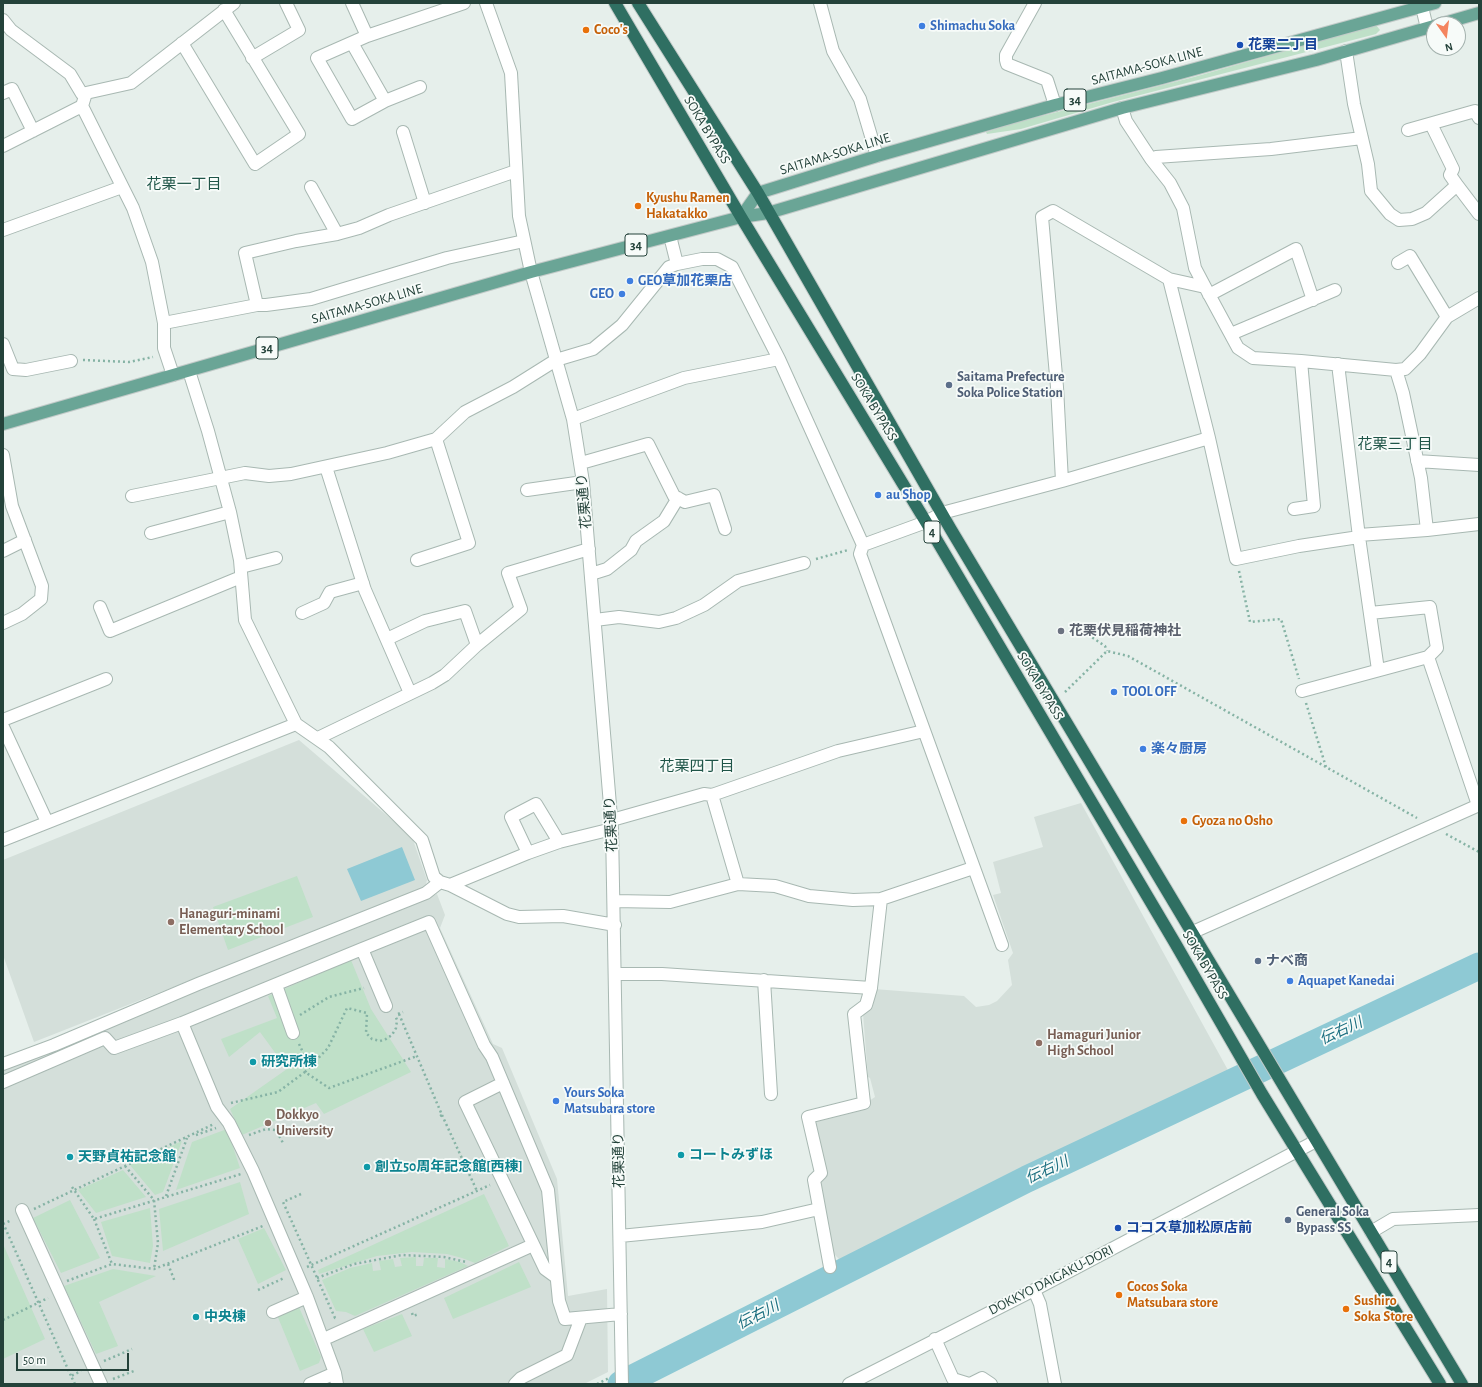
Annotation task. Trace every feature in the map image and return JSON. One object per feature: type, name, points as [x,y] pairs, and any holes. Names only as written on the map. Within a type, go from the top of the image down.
[{"type":"highway","name":"SOKA BYPASS","points":[[615,3],[741,217],[926,522],[1296,1151],[1440,1384]]},
{"type":"highway","name":"SOKA BYPASS","points":[[638,3],[758,193],[768,213],[942,513],[1194,932],[1316,1141],[1462,1384]]},
{"type":"main road","name":"SAITAMA-SOKA LINE","points":[[758,193],[877,156],[1055,105],[1162,78],[1421,5],[1435,3]]},
{"type":"main road","points":[[1466,17],[1479,13]]},
{"type":"main road","name":"SAITAMA-SOKA LINE","points":[[3,424],[531,272],[741,217],[768,213],[1122,108],[1346,51],[1426,28]]},
{"type":"main road","points":[[741,217],[758,193]]},
{"type":"street","points":[[252,58],[299,30],[286,3]]},
{"type":"street","points":[[352,3],[367,36]]},
{"type":"street","points":[[420,87],[385,101],[352,119],[317,58],[367,36],[464,3]]},
{"type":"street","name":"花栗通り","points":[[486,3],[511,73],[519,216],[531,272],[573,418],[583,482],[612,825],[616,974],[621,1314],[618,1379]]},
{"type":"street","points":[[820,3],[833,51],[860,99],[877,156]]},
{"type":"street","points":[[1035,3],[1006,55],[1006,60],[1007,64],[1047,80],[1055,105]]},
{"type":"street","points":[[1421,5],[1426,16]]},
{"type":"street","points":[[3,20],[11,30],[70,74],[82,94],[131,83],[229,7],[252,58],[299,134],[255,164],[182,44]]},
{"type":"street","points":[[352,43],[385,101]]},
{"type":"street","points":[[1346,51],[1354,104],[1368,164],[1371,191],[1390,214],[1399,220],[1412,219],[1426,213],[1457,185]]},
{"type":"street","points":[[3,93],[12,89],[33,131]]},
{"type":"street","points":[[86,93],[82,106],[133,208],[152,262],[164,323],[165,354],[173,375]]},
{"type":"street","points":[[3,146],[82,106]]},
{"type":"street","points":[[1122,108],[1126,122],[1151,159],[1170,183],[1183,208],[1195,268],[1207,291],[1238,348],[1253,358],[1396,370],[1405,369],[1420,354],[1447,317],[1479,298]]},
{"type":"street","points":[[1408,130],[1475,111],[1479,118]]},
{"type":"street","points":[[1431,124],[1453,169],[1450,175],[1479,214]]},
{"type":"street","points":[[403,132],[425,203]]},
{"type":"street","points":[[1151,159],[1156,157],[1271,149],[1362,138]]},
{"type":"street","points":[[257,305],[245,254],[296,241],[337,234],[516,171]]},
{"type":"street","points":[[3,230],[122,187]]},
{"type":"street","points":[[311,187],[337,234]]},
{"type":"street","points":[[1062,481],[1057,387],[1042,217],[1053,211],[1169,279],[1207,291],[1296,249],[1313,300]]},
{"type":"street","points":[[670,236],[677,264]]},
{"type":"street","points":[[164,323],[257,305],[311,299],[348,289],[381,276],[447,258],[524,241]]},
{"type":"street","points":[[1398,263],[1410,256],[1447,317]]},
{"type":"street","points":[[132,496],[245,473],[269,476],[290,474],[387,453],[436,439],[465,412],[513,387],[556,360],[593,349],[622,325],[669,267],[702,259],[717,259],[732,267],[779,359],[864,545]]},
{"type":"street","points":[[1169,279],[1209,438],[1236,559],[1359,536],[1479,524]]},
{"type":"street","points":[[1231,334],[1335,290]]},
{"type":"street","points":[[3,344],[13,369],[26,370],[71,361]]},
{"type":"street","points":[[573,418],[684,378],[779,359]]},
{"type":"street","points":[[1294,509],[1314,506],[1301,361]]},
{"type":"street","points":[[1338,364],[1359,536],[1378,670]]},
{"type":"street","points":[[189,370],[208,431],[230,512],[241,572],[245,620],[296,724],[330,747],[422,840],[434,877],[507,914],[519,917],[563,916],[615,925]]},
{"type":"street","points":[[1396,370],[1403,392],[1417,461],[1428,530]]},
{"type":"street","points":[[1002,945],[860,554],[864,545],[926,522],[942,513],[1062,481],[1209,438]]},
{"type":"street","points":[[417,560],[469,542],[436,439]]},
{"type":"street","points":[[581,463],[648,444],[674,496],[685,502],[714,495],[725,529]]},
{"type":"street","points":[[3,455],[12,506],[42,586],[41,599],[22,614],[3,622]]},
{"type":"street","points":[[1417,461],[1479,465]]},
{"type":"street","points":[[326,467],[363,583],[410,693]]},
{"type":"street","points":[[527,490],[583,482]]},
{"type":"street","points":[[591,574],[607,569],[631,550],[636,541],[664,521],[678,498]]},
{"type":"street","points":[[151,533],[230,512]]},
{"type":"street","points":[[3,550],[25,540]]},
{"type":"street","points":[[318,738],[445,675],[477,645],[521,609],[508,573],[589,549]]},
{"type":"street","points":[[100,607],[110,631],[241,572],[276,558]]},
{"type":"street","points":[[595,620],[620,617],[659,622],[676,618],[704,606],[738,581],[804,563]]},
{"type":"street","points":[[302,613],[324,603],[330,592],[363,583]]},
{"type":"street","points":[[1302,691],[1428,657],[1437,648],[1430,607],[1370,613]]},
{"type":"street","points":[[387,638],[424,621],[465,611],[477,645]]},
{"type":"street","points":[[1194,932],[1433,827],[1478,805],[1428,657]]},
{"type":"street","points":[[3,720],[106,679]]},
{"type":"street","points":[[3,840],[296,724]]},
{"type":"street","points":[[3,727],[47,822]]},
{"type":"street","points":[[3,1064],[426,893],[445,883],[559,842],[704,794],[712,795],[838,751],[924,731]]},
{"type":"street","points":[[712,795],[738,884]]},
{"type":"street","points":[[528,853],[511,817],[536,804],[559,842]]},
{"type":"street","points":[[614,901],[670,902],[738,884],[775,886],[809,896],[853,900],[881,899],[973,868]]},
{"type":"street","points":[[830,1267],[814,1180],[820,1173],[808,1117],[864,1103],[854,1014],[866,1005],[871,988],[881,899]]},
{"type":"street","points":[[3,1082],[105,1038],[114,1048],[182,1023],[429,922],[503,1083],[548,1190],[558,1301],[564,1320],[621,1314]]},
{"type":"street","points":[[362,949],[386,1006]]},
{"type":"street","points":[[616,974],[662,974],[871,988]]},
{"type":"street","points":[[764,980],[771,1094]]},
{"type":"street","points":[[276,985],[291,1028]]},
{"type":"street","points":[[182,1023],[217,1107],[227,1121],[253,1171],[324,1339],[336,1379],[310,1384]]},
{"type":"street","points":[[503,1083],[465,1102],[545,1269],[556,1277]]},
{"type":"street","name":"DOKKYO DAIGAKU-DORI","points":[[849,1384],[1034,1290],[1316,1141]]},
{"type":"street","points":[[620,1236],[762,1222],[819,1209]]},
{"type":"street","points":[[23,1212],[59,1288],[101,1384]]},
{"type":"street","points":[[1371,1232],[1393,1219],[1479,1215]]},
{"type":"street","points":[[324,1339],[533,1245]]},
{"type":"street","points":[[1034,1290],[1040,1304],[1055,1384]]},
{"type":"street","points":[[273,1312],[306,1296]]},
{"type":"street","points":[[515,1384],[521,1378],[567,1355],[581,1318]]},
{"type":"street","points":[[935,1339],[953,1379],[970,1384],[982,1378],[991,1384]]},
{"type":"path","points":[[71,361],[129,362],[165,354]]},
{"type":"path","points":[[804,563],[864,545]]},
{"type":"path","points":[[1236,559],[1250,622],[1281,619]]},
{"type":"path","points":[[1084,632],[1105,646],[1107,651]]},
{"type":"path","points":[[1065,692],[1107,651]]},
{"type":"path","points":[[1107,651],[1128,656],[1479,852]]},
{"type":"path","points":[[310,1067],[291,1028],[329,997],[377,985]]},
{"type":"path","points":[[217,1107],[278,1092],[305,1072],[328,1048],[347,1008],[367,1013],[366,1033],[372,1039],[380,1041],[392,1035],[397,1020],[395,1016]]},
{"type":"path","points":[[399,1014],[442,1115],[477,1191]]},
{"type":"path","points":[[305,1072],[329,1088],[417,1056]]},
{"type":"path","points":[[438,1117],[442,1115]]},
{"type":"path","points":[[71,1376],[3,1224],[23,1212],[227,1121]]},
{"type":"path","points":[[166,1197],[186,1138],[227,1121]]},
{"type":"path","points":[[237,1139],[266,1129],[276,1130],[283,1143]]},
{"type":"path","points":[[125,1166],[154,1200],[158,1243],[154,1269]]},
{"type":"path","points":[[94,1219],[253,1171]]},
{"type":"path","points":[[311,1266],[502,1180]]},
{"type":"path","points":[[72,1186],[94,1219],[112,1264]]},
{"type":"path","points":[[301,1194],[283,1202],[335,1318],[341,1319]]},
{"type":"path","points":[[3,1320],[39,1302],[59,1288],[112,1264],[154,1269],[274,1221]]},
{"type":"path","points":[[317,1278],[354,1264],[402,1255],[444,1256],[462,1260],[480,1270]]},
{"type":"path","points":[[168,1264],[175,1282]]},
{"type":"path","points":[[407,1302],[413,1316],[419,1314]]},
{"type":"path","points":[[101,1384],[134,1371]]},
{"type":"path","points":[[597,1384],[618,1379]]},
{"type":"shaded area","name":"Hanaguri-minami Elementary School","points":[[299,740],[412,837],[427,880],[425,888],[34,1042],[3,955],[3,860]]},
{"type":"shaded area","name":"Hamaguri Junior High School","points":[[1081,803],[1229,1072],[840,1260],[831,1251],[818,1182],[813,1128],[818,1118],[870,1107],[869,1101],[875,1097],[870,1078],[868,1077],[863,1014],[873,1007],[874,989],[964,996],[976,1007],[989,1005],[997,1001],[1012,985],[1008,960],[1013,953],[993,895],[1001,893],[993,862],[1043,847],[1034,817]]},
{"type":"shaded area","name":"Dokkyo University","points":[[437,894],[445,915],[440,928],[493,1044],[502,1048],[557,1179],[568,1296],[607,1289],[608,1372],[584,1384],[3,1384],[3,1066]]},
{"type":"green space","points":[[1376,25],[1380,30],[1376,34],[1113,102],[1021,129],[987,134],[986,132],[1018,122],[1194,77]]},
{"type":"green space","points":[[297,876],[313,917],[228,950],[213,907]]},
{"type":"green space","points":[[351,960],[371,1009],[411,1072],[324,1114],[316,1103],[242,1135],[230,1109],[287,1069],[260,1032],[229,1057],[221,1039],[277,1018],[268,996]]},
{"type":"green space","points":[[227,1129],[240,1168],[176,1190],[192,1142]]},
{"type":"green space","points":[[182,1141],[163,1192],[155,1195],[130,1165]]},
{"type":"green space","points":[[123,1170],[146,1197],[96,1213],[78,1190]]},
{"type":"green space","points":[[240,1182],[249,1214],[163,1251],[159,1209]]},
{"type":"green space","points":[[484,1194],[509,1246],[475,1263],[447,1254],[412,1252],[377,1256],[319,1274],[318,1270]]},
{"type":"green space","points":[[70,1200],[100,1258],[61,1273],[33,1218]]},
{"type":"green space","points":[[150,1208],[153,1246],[150,1263],[112,1256],[101,1222]]},
{"type":"green space","points":[[264,1228],[286,1270],[258,1284],[238,1239]]},
{"type":"green space","points":[[3,1244],[45,1339],[3,1359]]},
{"type":"green space","points":[[416,1257],[416,1266],[423,1266],[424,1258],[438,1258],[437,1267],[445,1268],[445,1259],[460,1262],[468,1266],[355,1316],[346,1312],[336,1311],[322,1280],[350,1268],[372,1263],[373,1271],[381,1270],[379,1261],[393,1259],[395,1267],[402,1266],[400,1258]]},
{"type":"green space","points":[[519,1262],[531,1287],[453,1319],[444,1298]]},
{"type":"green space","points":[[113,1269],[156,1276],[99,1302],[118,1346],[96,1354],[64,1286]]},
{"type":"green space","points":[[298,1305],[321,1357],[319,1363],[300,1371],[277,1315]]},
{"type":"green space","points":[[402,1314],[412,1336],[374,1352],[363,1329]]},
{"type":"water","points":[[402,847],[415,880],[361,901],[347,869]]},
{"type":"waterway","name":"伝右川","points":[[621,1384],[1027,1179],[1479,966]]},
{"type":"place","name":"Shimachu Soka","points":[[922,26]]},
{"type":"place","name":"Coco's","points":[[586,30]]},
{"type":"place","name":"花栗二丁目","points":[[1240,45]]},
{"type":"place","name":"Kyushu Ramen Hakatakko","points":[[638,206]]},
{"type":"place","name":"GEO草加花栗店","points":[[630,281]]},
{"type":"place","name":"GEO","points":[[622,294]]},
{"type":"place","name":"Saitama Prefecture Soka Police Station","points":[[949,385]]},
{"type":"place","name":"au Shop","points":[[878,495]]},
{"type":"place","name":"花栗伏見稲荷神社","points":[[1061,631]]},
{"type":"place","name":"TOOL OFF","points":[[1114,692]]},
{"type":"place","name":"楽々厨房","points":[[1143,749]]},
{"type":"place","name":"Gyoza no Osho","points":[[1184,821]]},
{"type":"place","name":"Hanaguri-minami Elementary School","points":[[171,922]]},
{"type":"place","name":"ナベ商","points":[[1258,961]]},
{"type":"place","name":"Aquapet Kanedai","points":[[1290,981]]},
{"type":"place","name":"Hamaguri Junior High School","points":[[1039,1043]]},
{"type":"place","name":"研究所棟","points":[[253,1062]]},
{"type":"place","name":"Yours Soka Matsubara store","points":[[556,1101]]},
{"type":"place","name":"Dokkyo University","points":[[268,1123]]},
{"type":"place","name":"コートみずほ","points":[[681,1155]]},
{"type":"place","name":"天野貞祐記念館","points":[[70,1157]]},
{"type":"place","name":"創立50周年記念館[西棟]","points":[[367,1167]]},
{"type":"place","name":"General Soka Bypass SS","points":[[1288,1220]]},
{"type":"place","name":"ココス草加松原店前","points":[[1118,1228]]},
{"type":"place","name":"Cocos Soka Matsubara store","points":[[1119,1295]]},
{"type":"place","name":"Sushiro Soka Store","points":[[1346,1309]]},
{"type":"place","name":"中央棟","points":[[196,1317]]},
{"type":"district","name":"花栗一丁目","points":[[184,184]]},
{"type":"district","name":"花栗三丁目","points":[[1395,444]]},
{"type":"district","name":"花栗四丁目","points":[[697,766]]}]
